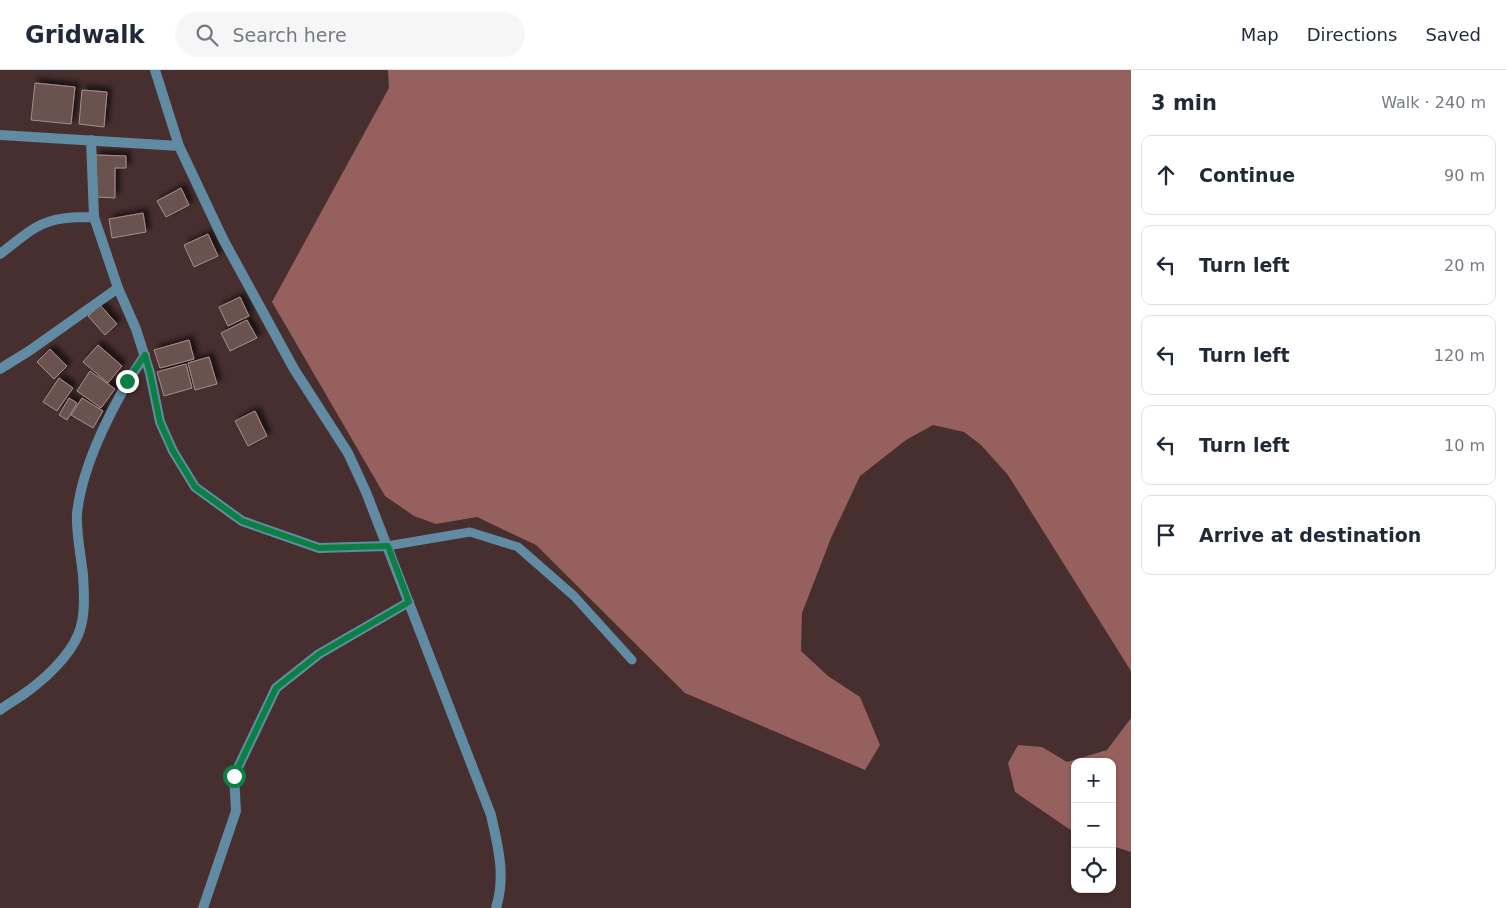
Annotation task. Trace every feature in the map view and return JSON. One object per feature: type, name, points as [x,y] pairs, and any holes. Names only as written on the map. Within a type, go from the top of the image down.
[{"type":"street","points":[[155,70],[179,146],[223,239],[294,369],[348,453],[388,546],[491,815],[501,858],[501,894],[496,908]]},
{"type":"street","points":[[0,135],[179,146]]},
{"type":"street","points":[[91,140],[94,217],[118,288],[145,355],[160,422],[173,451],[195,487],[242,521],[319,548],[388,546]]},
{"type":"street","points":[[0,254],[35,228],[48,222],[69,218],[94,217]]},
{"type":"street","points":[[0,369],[29,352],[118,288]]},
{"type":"street","points":[[0,710],[27,692],[53,669],[74,643],[79,633],[84,602],[77,517],[81,491],[100,438],[127,381],[145,355]]},
{"type":"street","points":[[203,908],[236,811],[234,776],[276,688],[319,654],[409,602]]},
{"type":"lane","points":[[388,546],[470,532],[518,547],[574,596],[632,660]]},
{"type":"shaded area","points":[[388,70],[1131,70],[1131,671],[1008,475],[981,445],[964,432],[933,425],[906,440],[860,476],[831,538],[802,613],[801,651],[828,676],[860,697],[880,745],[865,770],[685,693],[536,545],[477,517],[436,524],[414,516],[385,496],[272,302],[389,88]]},
{"type":"shaded area","points":[[1131,718],[1131,852],[1116,847],[1116,758],[1080,758],[1107,750]]},
{"type":"shaded area","points":[[1018,745],[1042,747],[1067,762],[1071,761],[1071,830],[1015,792],[1008,763]]},
{"type":"building","points":[[35,83],[75,87],[71,124],[31,120]]},
{"type":"building","points":[[82,90],[107,92],[104,127],[79,124]]},
{"type":"building","points":[[96,155],[126,156],[126,168],[115,168],[115,198],[96,197]]},
{"type":"building","points":[[181,188],[189,205],[166,217],[157,201]]},
{"type":"building","points":[[143,213],[146,232],[112,238],[109,219]]},
{"type":"building","points":[[208,234],[218,256],[194,267],[184,245]]},
{"type":"building","points":[[240,297],[249,316],[228,326],[219,307]]},
{"type":"building","points":[[100,305],[117,324],[105,335],[88,316]]},
{"type":"building","points":[[247,320],[257,338],[230,351],[221,333]]},
{"type":"building","points":[[189,340],[194,359],[160,368],[154,350]]},
{"type":"building","points":[[98,345],[122,366],[108,383],[83,362]]},
{"type":"building","points":[[50,349],[67,366],[54,379],[37,362]]},
{"type":"building","points":[[209,357],[217,384],[195,390],[188,363]]},
{"type":"building","points":[[186,364],[192,388],[164,396],[157,372]]},
{"type":"building","points":[[90,371],[115,389],[101,408],[77,391]]},
{"type":"building","points":[[59,378],[73,388],[57,411],[43,402]]},
{"type":"building","points":[[69,398],[77,403],[67,420],[59,415]]},
{"type":"building","points":[[82,398],[103,411],[93,428],[71,415]]},
{"type":"building","points":[[255,411],[267,436],[248,446],[235,421]]},
{"type":"route","points":[[127,381],[145,355],[160,422],[173,451],[195,487],[242,521],[319,548],[388,546],[409,602],[319,654],[276,688],[234,776]]}]
